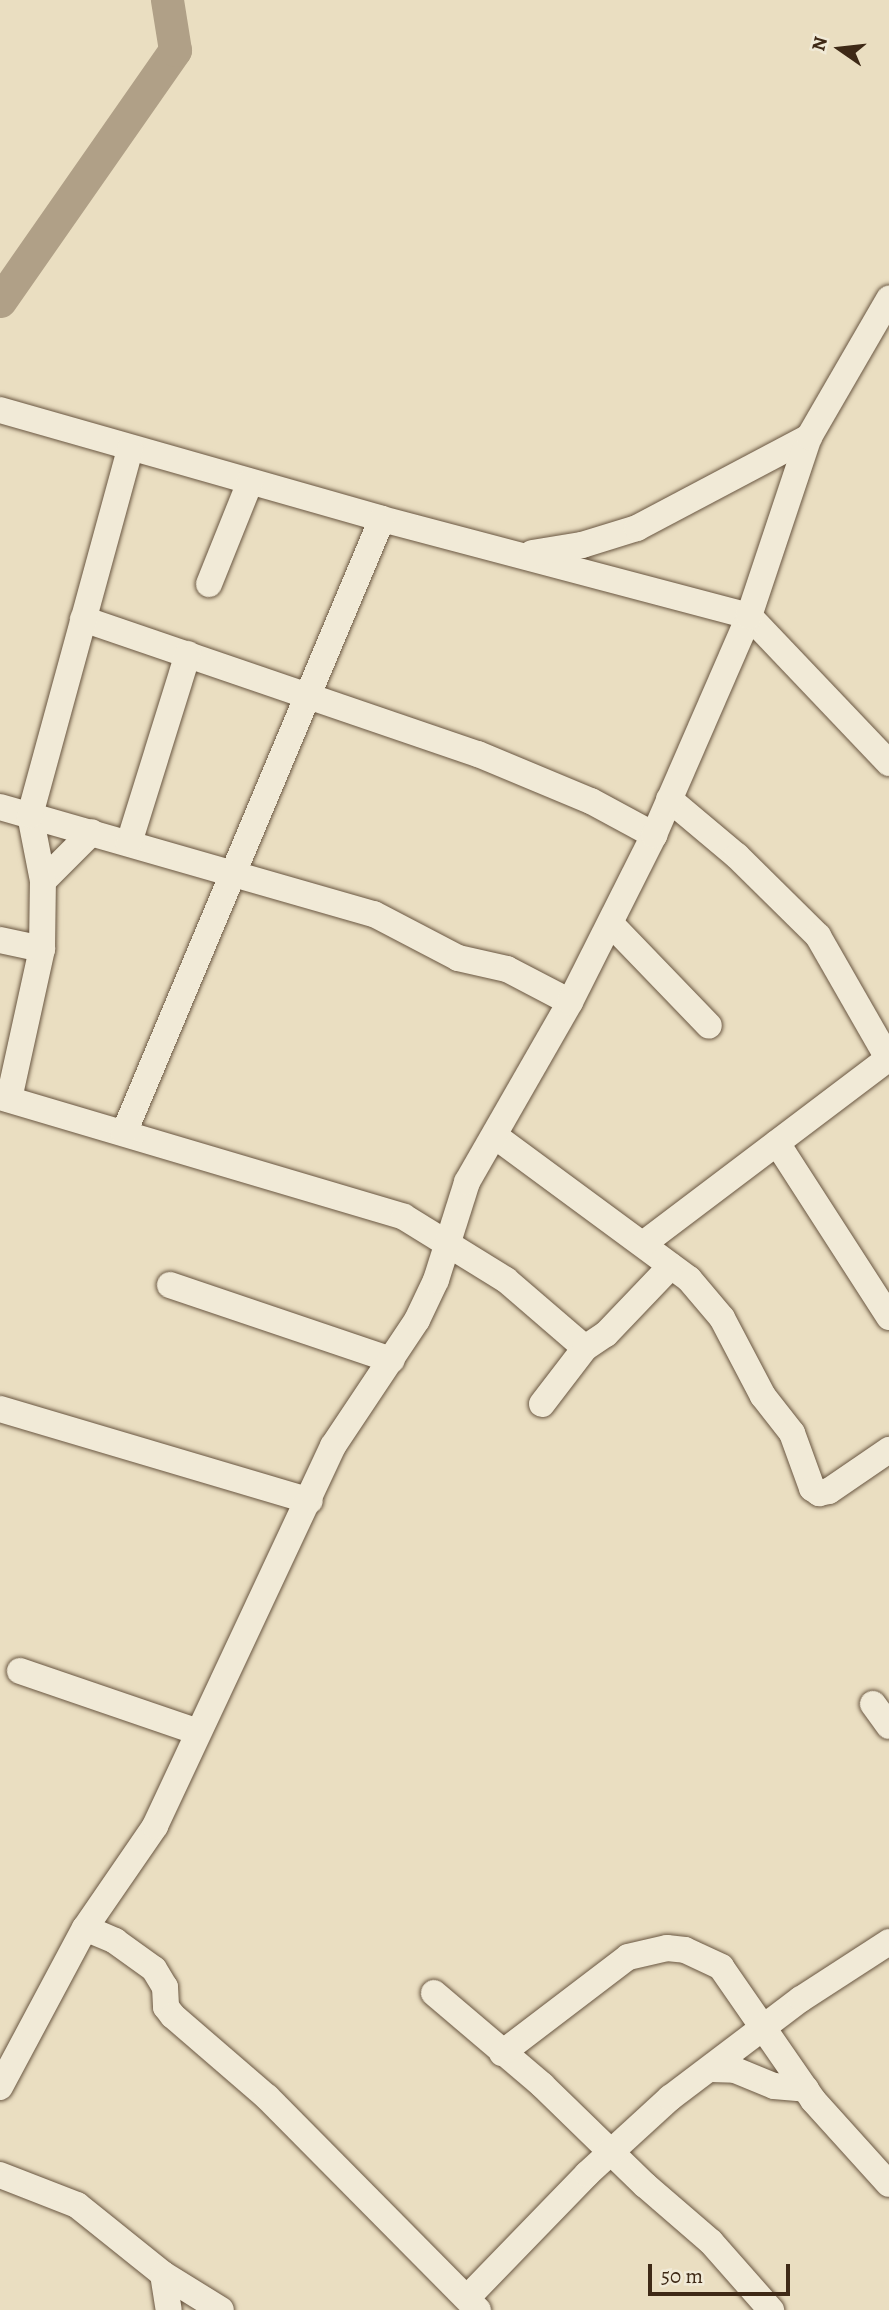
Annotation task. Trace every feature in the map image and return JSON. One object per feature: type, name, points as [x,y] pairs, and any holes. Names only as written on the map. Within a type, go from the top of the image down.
[{"type":"street","points":[[0,2087],[85,1928],[155,1826],[333,1446],[392,1360],[436,1280],[445,1242],[467,1182],[611,925],[670,799],[749,616],[809,437],[889,299]]},
{"type":"street","points":[[0,410],[382,519],[749,616],[889,763]]},
{"type":"street","points":[[523,555],[582,545],[637,528],[809,437]]},
{"type":"street","points":[[130,449],[30,815],[43,881],[42,949],[4,1098],[404,1217],[506,1280],[585,1348]]},
{"type":"street","points":[[209,584],[250,482]]},
{"type":"street","points":[[124,1133],[231,871],[382,519]]},
{"type":"street","points":[[83,619],[307,693],[491,760],[591,801],[654,835]]},
{"type":"street","points":[[128,842],[187,654]]},
{"type":"street","points":[[643,1244],[889,1059],[818,936],[737,856],[670,799]]},
{"type":"street","points":[[0,807],[374,914],[458,958],[507,969],[570,1002]]},
{"type":"street","points":[[43,881],[92,832]]},
{"type":"street","points":[[611,925],[709,1026]]},
{"type":"street","points":[[0,940],[42,949]]},
{"type":"street","points":[[495,1136],[689,1279],[722,1318],[763,1396],[792,1433],[811,1488],[819,1493],[829,1491],[889,1450]]},
{"type":"street","points":[[777,1143],[889,1317]]},
{"type":"street","points":[[542,1404],[585,1348],[606,1334],[671,1266]]},
{"type":"street","points":[[170,1285],[392,1360]]},
{"type":"street","points":[[0,1409],[310,1500]]},
{"type":"street","points":[[20,1671],[198,1732]]},
{"type":"street","points":[[873,1704],[889,1726]]},
{"type":"street","points":[[85,1928],[115,1941],[154,1969],[165,1987],[166,2007],[173,2017],[267,2097],[472,2304],[610,2152],[670,2098],[765,2027],[889,1942]]},
{"type":"street","points":[[502,2053],[628,1957],[667,1948],[685,1950],[721,1967],[806,2090],[889,2184]]},
{"type":"street","points":[[433,1993],[542,2085],[610,2152],[711,2242],[771,2310]]},
{"type":"street","points":[[711,2069],[734,2070],[774,2086],[806,2090]]},
{"type":"street","points":[[0,2175],[77,2205],[163,2274],[221,2310]]},
{"type":"street","points":[[163,2274],[169,2310]]},
{"type":"waterway","points":[[0,301],[175,50],[167,0]]}]
